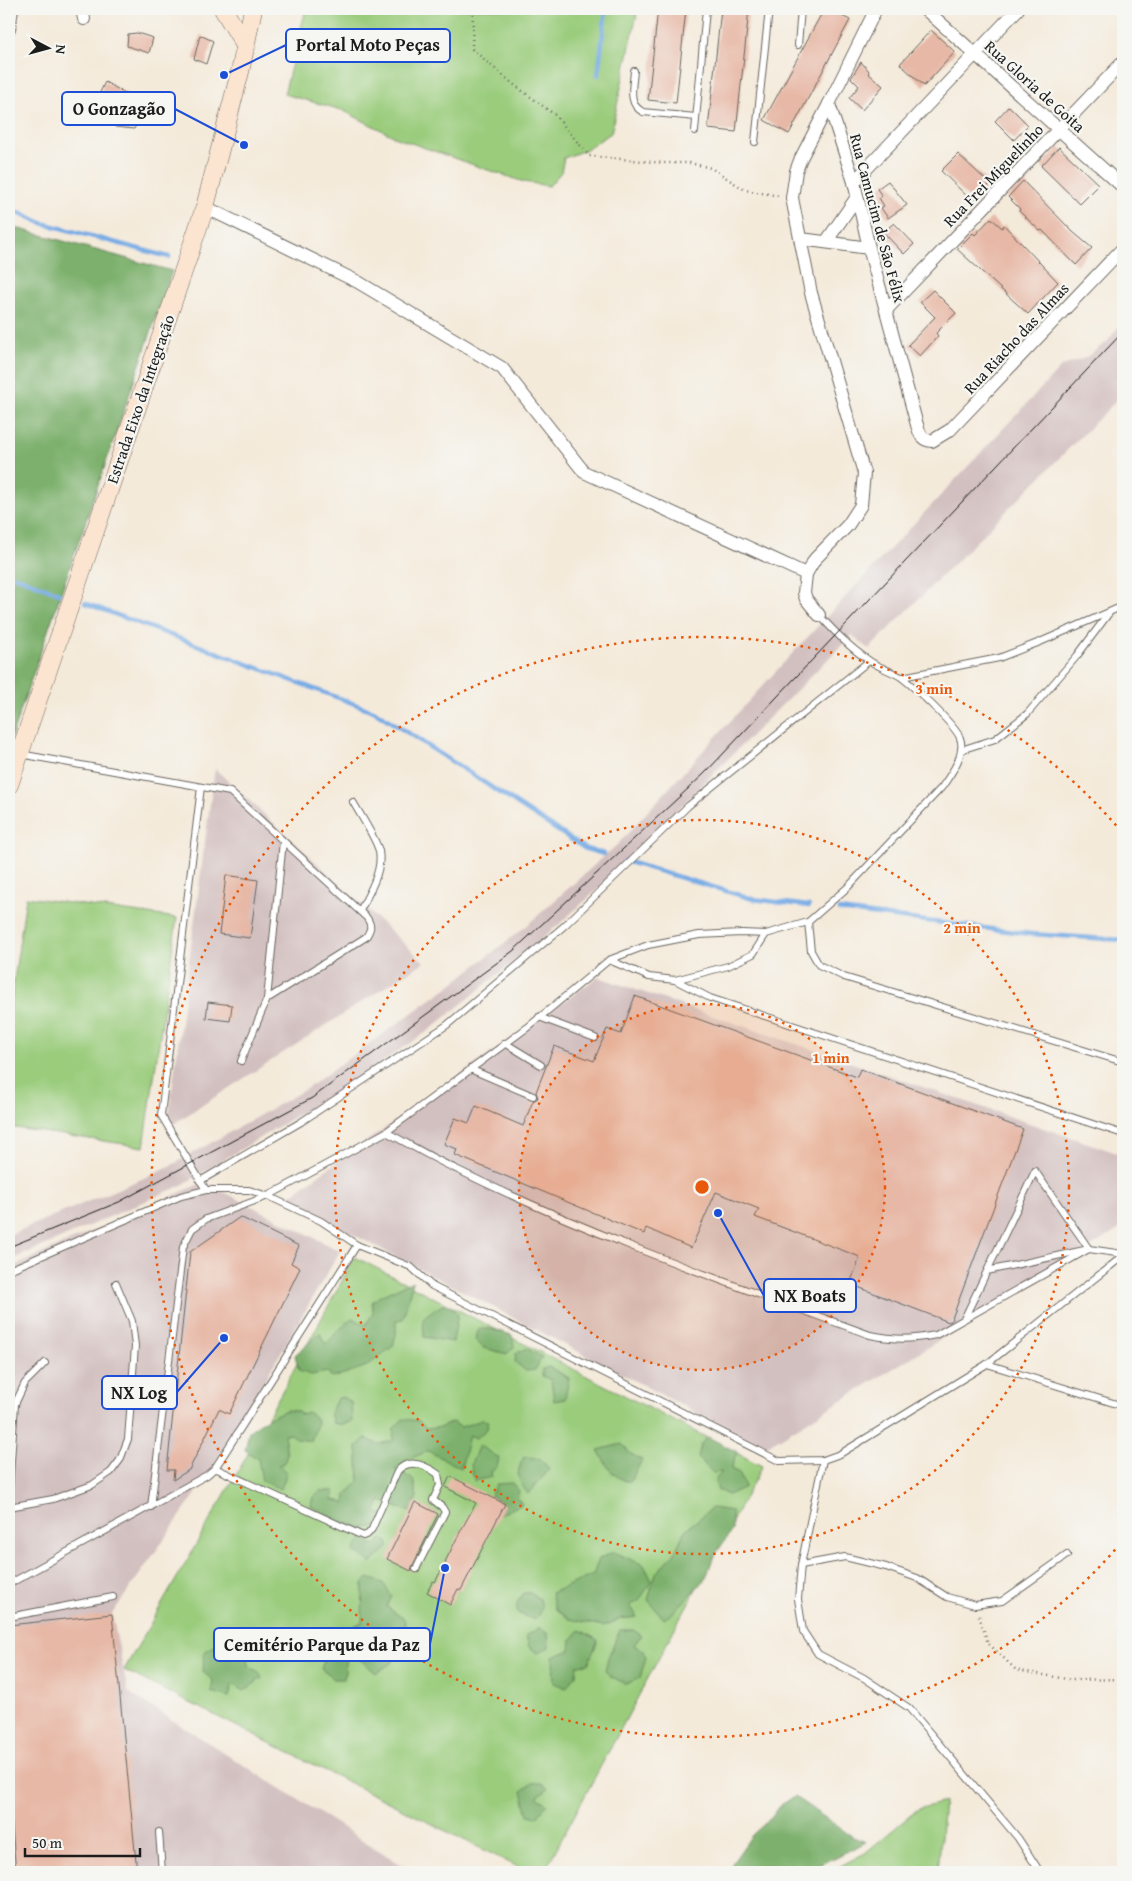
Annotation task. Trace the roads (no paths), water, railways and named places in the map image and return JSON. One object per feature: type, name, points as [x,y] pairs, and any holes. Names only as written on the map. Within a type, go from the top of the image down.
[{"type":"main road","points":[[223,9],[246,47]]},
{"type":"main road","name":"Estrada Eixo da Integração","points":[[13,769],[205,206],[246,47],[253,9]]},
{"type":"street","points":[[9,29],[12,9]]},
{"type":"street","name":"Rua Gloria de Goita","points":[[926,9],[1123,187]]},
{"type":"street","points":[[854,182],[1018,9]]},
{"type":"street","points":[[820,614],[806,599],[804,593],[806,574],[815,559],[848,525],[861,505],[864,473],[812,293],[792,198],[796,171],[801,158],[873,11]]},
{"type":"street","name":"Rua Frei Miguelinho","points":[[886,310],[1123,62]]},
{"type":"street","name":"Rua Camucim de São Félix","points":[[829,104],[854,182],[869,248],[920,436],[927,441]]},
{"type":"street","points":[[826,242],[857,197]]},
{"type":"street","points":[[205,206],[358,282],[502,368],[584,472],[806,574]]},
{"type":"street","points":[[801,239],[869,248]]},
{"type":"street","name":"Rua Riacho das Almas","points":[[927,441],[932,441],[950,430],[1123,248]]},
{"type":"lane","points":[[694,131],[706,9]]},
{"type":"lane","points":[[754,142],[769,9]]},
{"type":"lane","points":[[798,45],[801,9]]},
{"type":"lane","points":[[634,71],[632,101],[637,109],[642,112],[696,117]]},
{"type":"lane","points":[[902,678],[999,658],[1123,606]]},
{"type":"lane","points":[[961,750],[995,739],[1027,714],[1077,656],[1110,612]]},
{"type":"lane","points":[[152,1507],[183,1247],[192,1229],[206,1219],[268,1196],[386,1132],[540,1017],[609,960],[648,945],[699,935],[742,932],[766,934],[808,922],[848,887],[930,800],[953,771],[961,750],[960,738],[951,724],[902,678],[869,661],[838,635],[820,614]]},
{"type":"lane","points":[[200,1181],[301,1122],[447,1025],[564,926],[688,806],[869,661]]},
{"type":"lane","points":[[13,769],[201,787],[230,792],[367,918],[371,924],[371,930],[366,937],[266,999]]},
{"type":"lane","points":[[201,787],[161,1115],[206,1190]]},
{"type":"lane","points":[[354,802],[379,851],[379,866],[376,877],[360,911]]},
{"type":"lane","points":[[241,1061],[266,999],[283,841]]},
{"type":"lane","points":[[808,922],[811,951],[819,964],[844,977],[1123,1062]]},
{"type":"lane","points":[[675,980],[728,966],[753,954],[766,934]]},
{"type":"lane","points":[[609,960],[649,977],[675,980],[710,998],[1123,1134]]},
{"type":"lane","points":[[540,1017],[595,1038]]},
{"type":"lane","points":[[505,1043],[541,1065]]},
{"type":"lane","points":[[470,1069],[533,1096]]},
{"type":"lane","points":[[386,1132],[456,1169],[609,1236],[677,1264],[870,1335],[911,1340],[936,1335],[1089,1249]]},
{"type":"lane","points":[[965,1318],[1035,1171],[1089,1249]]},
{"type":"lane","points":[[9,1270],[181,1196],[206,1190],[249,1190],[268,1196],[321,1221],[357,1244],[411,1267],[432,1286],[779,1461],[823,1460],[840,1454],[987,1364],[1123,1255]]},
{"type":"lane","points":[[9,1584],[200,1481],[215,1468],[357,1244]]},
{"type":"lane","points":[[988,1271],[1089,1249],[1123,1255]]},
{"type":"lane","points":[[9,1507],[53,1499],[92,1485],[111,1472],[120,1460],[128,1439],[136,1346],[132,1321],[116,1283]]},
{"type":"lane","points":[[9,1489],[15,1404],[25,1384],[45,1364]]},
{"type":"lane","points":[[987,1364],[1123,1406]]},
{"type":"lane","points":[[823,1460],[801,1565],[798,1598],[802,1631],[818,1654],[864,1678],[909,1708],[1018,1838],[1040,1872]]},
{"type":"lane","points":[[215,1468],[363,1536],[372,1529],[401,1466],[408,1463],[432,1470],[438,1474],[440,1485],[433,1500],[445,1512],[416,1569]]},
{"type":"lane","points":[[801,1565],[845,1558],[886,1567],[917,1578],[947,1597],[975,1605],[1002,1601],[1067,1555]]},
{"type":"lane","points":[[9,1617],[113,1597]]},
{"type":"lane","points":[[159,1832],[162,1872]]},
{"type":"waterway","points":[[598,75],[606,9]]},
{"type":"waterway","points":[[9,208],[42,223],[169,257]]},
{"type":"waterway","points":[[9,574],[59,593]]},
{"type":"waterway","points":[[85,603],[376,712],[586,849],[604,854]]},
{"type":"waterway","points":[[625,861],[753,899],[809,906]]},
{"type":"waterway","points":[[839,910],[1031,934],[1123,940]]},
{"type":"tram line","points":[[9,1247],[119,1202],[312,1098],[513,951],[705,773],[1123,332]]},
{"type":"place","name":"Portal Moto Peças","points":[[224,75]]},
{"type":"place","name":"O Gonzagão","points":[[244,145]]},
{"type":"place","name":"NX Boats","points":[[718,1213]]},
{"type":"place","name":"NX Log","points":[[224,1338]]},
{"type":"place","name":"Cemitério Parque da Paz","points":[[445,1568]]}]
